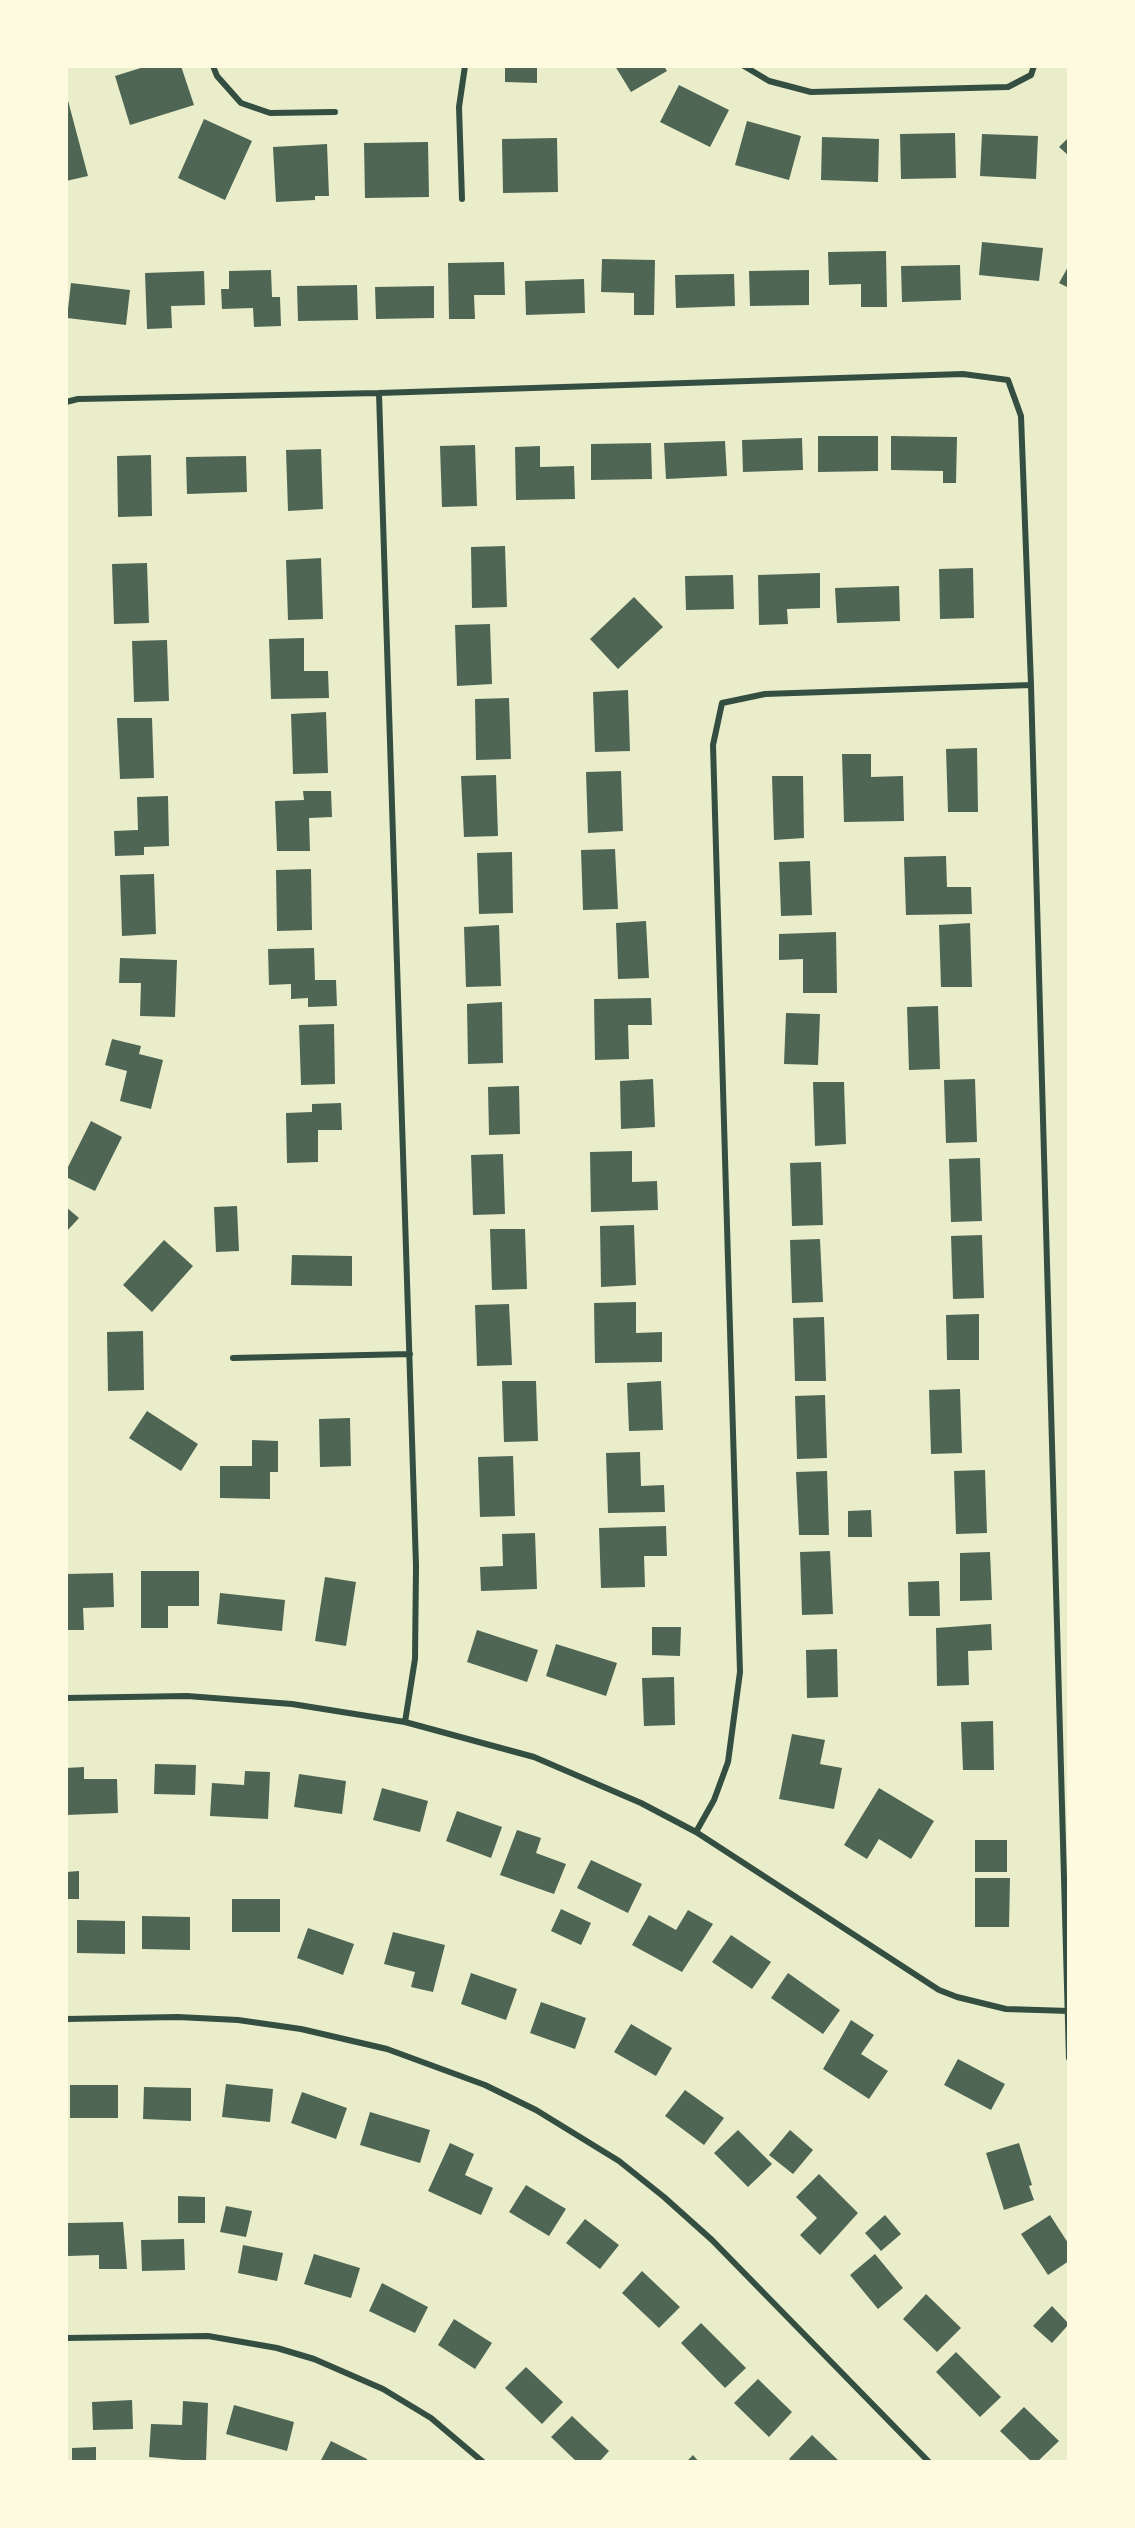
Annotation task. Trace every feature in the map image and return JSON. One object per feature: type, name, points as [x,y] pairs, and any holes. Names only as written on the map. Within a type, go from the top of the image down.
[{"type":"street","points":[[213,66],[217,76],[241,103],[270,112],[335,112]]},
{"type":"street","points":[[462,199],[459,107],[465,66]]},
{"type":"street","points":[[744,66],[769,81],[811,92],[1008,87],[1031,75],[1034,66]]},
{"type":"street","points":[[66,402],[78,399],[380,393],[963,374],[1008,380],[1021,416],[1031,685],[1069,2058]]},
{"type":"street","points":[[380,393],[417,1617],[415,1659],[405,1722]]},
{"type":"street","points":[[696,1832],[714,1800],[728,1762],[740,1672],[713,745],[722,703],[765,694],[1031,685]]},
{"type":"street","points":[[233,1358],[410,1354]]},
{"type":"street","points":[[66,1698],[144,1696],[230,1698],[292,1704],[405,1722],[534,1757],[598,1784],[696,1832],[939,1990],[957,1997],[1006,2009],[1069,2011]]},
{"type":"street","points":[[66,2019],[177,2017],[238,2020],[301,2029],[387,2049],[485,2085],[536,2110],[619,2161],[664,2197],[712,2241],[929,2462]]},
{"type":"street","points":[[66,2338],[208,2336],[286,2351],[314,2359],[383,2389],[431,2418],[483,2462]]},
{"type":"building","points":[[147,66],[181,66],[194,105],[130,125],[115,76]]},
{"type":"building","points":[[505,66],[537,66],[537,83],[505,82]]},
{"type":"building","points":[[615,66],[664,66],[667,71],[631,92]]},
{"type":"building","points":[[679,85],[729,110],[710,147],[660,122]]},
{"type":"building","points":[[66,93],[88,176],[66,181]]},
{"type":"building","points":[[204,119],[252,141],[225,200],[178,178]]},
{"type":"building","points":[[747,121],[801,136],[789,180],[735,165]]},
{"type":"building","points":[[955,133],[956,178],[901,179],[900,134]]},
{"type":"building","points":[[982,134],[1038,136],[1036,179],[980,176]]},
{"type":"building","points":[[822,137],[879,139],[878,182],[821,180]]},
{"type":"building","points":[[1069,137],[1069,156],[1059,147]]},
{"type":"building","points":[[557,138],[558,192],[503,193],[502,139]]},
{"type":"building","points":[[428,142],[429,197],[365,198],[364,143]]},
{"type":"building","points":[[327,144],[329,196],[315,196],[315,200],[276,202],[273,147]]},
{"type":"building","points":[[982,242],[1043,248],[1039,281],[979,275]]},
{"type":"building","points":[[886,251],[887,307],[861,307],[861,284],[829,285],[828,252]]},
{"type":"building","points":[[602,259],[655,260],[654,315],[634,315],[634,293],[601,292]]},
{"type":"building","points":[[504,262],[505,295],[474,295],[475,319],[449,319],[448,263]]},
{"type":"building","points":[[960,265],[961,300],[902,302],[901,266]]},
{"type":"building","points":[[1069,265],[1069,288],[1059,283]]},
{"type":"building","points":[[271,270],[272,297],[280,297],[281,326],[254,327],[253,308],[222,309],[221,289],[229,289],[229,271]]},
{"type":"building","points":[[809,270],[809,305],[750,306],[749,271]]},
{"type":"building","points":[[204,271],[205,305],[171,306],[172,328],[147,329],[145,273]]},
{"type":"building","points":[[734,274],[735,306],[676,308],[675,275]]},
{"type":"building","points":[[584,279],[585,313],[526,315],[525,281]]},
{"type":"building","points":[[71,283],[130,290],[126,325],[67,318]]},
{"type":"building","points":[[357,285],[358,320],[298,321],[297,286]]},
{"type":"building","points":[[434,286],[434,318],[376,319],[375,287]]},
{"type":"building","points":[[818,436],[878,436],[878,471],[818,472]]},
{"type":"building","points":[[891,436],[957,437],[956,483],[943,483],[943,471],[891,470]]},
{"type":"building","points":[[802,438],[803,470],[743,472],[742,440]]},
{"type":"building","points":[[725,441],[727,476],[666,479],[664,443]]},
{"type":"building","points":[[651,443],[652,479],[591,480],[591,444]]},
{"type":"building","points":[[475,445],[477,506],[442,507],[440,446]]},
{"type":"building","points":[[540,446],[540,467],[574,466],[575,499],[516,500],[515,447]]},
{"type":"building","points":[[321,449],[323,509],[288,511],[286,450]]},
{"type":"building","points":[[151,455],[152,516],[118,517],[117,456]]},
{"type":"building","points":[[246,456],[247,492],[187,494],[186,457]]},
{"type":"building","points":[[505,546],[507,607],[472,608],[471,547]]},
{"type":"building","points":[[321,558],[323,619],[288,620],[286,560]]},
{"type":"building","points":[[147,563],[149,623],[114,624],[112,564]]},
{"type":"building","points":[[973,568],[974,618],[940,619],[939,569]]},
{"type":"building","points":[[820,573],[820,608],[787,609],[788,624],[759,625],[758,575]]},
{"type":"building","points":[[733,575],[734,609],[686,610],[685,576]]},
{"type":"building","points":[[899,586],[900,621],[837,623],[835,588]]},
{"type":"building","points":[[634,597],[663,627],[618,669],[590,639]]},
{"type":"building","points":[[490,624],[492,684],[457,686],[455,625]]},
{"type":"building","points":[[304,638],[304,671],[328,671],[329,698],[271,699],[269,639]]},
{"type":"building","points":[[167,640],[169,701],[134,702],[132,641]]},
{"type":"building","points":[[628,690],[630,751],[595,752],[593,692]]},
{"type":"building","points":[[509,698],[511,759],[476,760],[475,699]]},
{"type":"building","points":[[326,712],[328,773],[293,774],[291,714]]},
{"type":"building","points":[[117,718],[152,718],[154,778],[120,779]]},
{"type":"building","points":[[977,748],[978,812],[948,812],[946,749]]},
{"type":"building","points":[[842,754],[871,754],[871,777],[903,776],[904,821],[844,822]]},
{"type":"building","points":[[621,771],[623,831],[588,833],[586,772]]},
{"type":"building","points":[[496,775],[498,836],[464,837],[461,776]]},
{"type":"building","points":[[772,776],[803,776],[804,838],[774,840]]},
{"type":"building","points":[[303,791],[331,791],[332,817],[309,818],[310,851],[277,851],[275,801],[304,800]]},
{"type":"building","points":[[168,796],[169,846],[144,847],[144,855],[115,856],[114,831],[138,830],[137,797]]},
{"type":"building","points":[[615,849],[618,909],[583,910],[581,850]]},
{"type":"building","points":[[512,852],[513,913],[479,914],[477,853]]},
{"type":"building","points":[[946,856],[947,887],[971,887],[972,914],[906,915],[904,857]]},
{"type":"building","points":[[810,861],[812,915],[781,916],[779,862]]},
{"type":"building","points":[[311,869],[312,930],[277,931],[276,870]]},
{"type":"building","points":[[154,874],[156,934],[122,936],[120,875]]},
{"type":"building","points":[[646,921],[649,978],[618,979],[616,923]]},
{"type":"building","points":[[970,923],[972,987],[941,987],[939,925]]},
{"type":"building","points":[[499,925],[501,986],[466,987],[464,927]]},
{"type":"building","points":[[836,932],[837,993],[803,993],[803,959],[779,960],[779,934]]},
{"type":"building","points":[[314,948],[315,980],[336,980],[337,1006],[308,1007],[308,998],[291,999],[291,984],[269,985],[268,949]]},
{"type":"building","points":[[120,958],[177,960],[175,1017],[140,1016],[141,983],[119,983]]},
{"type":"building","points":[[651,998],[652,1025],[628,1025],[629,1059],[595,1060],[594,999]]},
{"type":"building","points":[[502,1002],[503,1063],[468,1064],[467,1004]]},
{"type":"building","points":[[938,1006],[940,1069],[909,1070],[907,1007]]},
{"type":"building","points":[[786,1013],[820,1014],[818,1065],[784,1064]]},
{"type":"building","points":[[334,1024],[335,1084],[301,1085],[299,1025]]},
{"type":"building","points":[[112,1039],[141,1046],[139,1054],[163,1060],[151,1109],[120,1101],[127,1071],[105,1065]]},
{"type":"building","points":[[653,1079],[655,1127],[621,1129],[620,1081]]},
{"type":"building","points":[[975,1079],[977,1142],[946,1143],[944,1080]]},
{"type":"building","points":[[813,1082],[844,1082],[846,1144],[815,1146]]},
{"type":"building","points":[[519,1086],[520,1134],[489,1135],[488,1087]]},
{"type":"building","points":[[341,1103],[342,1130],[318,1130],[318,1162],[287,1163],[286,1113],[312,1112],[312,1104]]},
{"type":"building","points":[[91,1121],[122,1137],[95,1191],[66,1177],[66,1171]]},
{"type":"building","points":[[632,1151],[632,1182],[657,1181],[658,1210],[591,1212],[590,1152]]},
{"type":"building","points":[[503,1154],[505,1214],[473,1215],[471,1155]]},
{"type":"building","points":[[980,1158],[982,1221],[951,1222],[949,1159]]},
{"type":"building","points":[[821,1162],[823,1225],[792,1226],[790,1163]]},
{"type":"building","points":[[237,1206],[239,1251],[216,1252],[214,1207]]},
{"type":"building","points":[[66,1207],[79,1218],[66,1232]]},
{"type":"building","points":[[634,1225],[636,1285],[601,1287],[600,1226]]},
{"type":"building","points":[[490,1229],[525,1229],[527,1289],[492,1290]]},
{"type":"building","points":[[982,1235],[984,1298],[953,1299],[951,1236]]},
{"type":"building","points":[[820,1239],[823,1302],[792,1303],[790,1240]]},
{"type":"building","points":[[164,1240],[193,1266],[152,1312],[123,1285]]},
{"type":"building","points":[[292,1255],[352,1256],[352,1286],[291,1285]]},
{"type":"building","points":[[636,1302],[636,1333],[662,1332],[662,1362],[595,1363],[594,1303]]},
{"type":"building","points":[[509,1304],[512,1365],[477,1366],[475,1305]]},
{"type":"building","points":[[979,1314],[979,1360],[947,1360],[946,1315]]},
{"type":"building","points":[[824,1317],[826,1381],[795,1381],[793,1318]]},
{"type":"building","points":[[143,1331],[144,1390],[108,1391],[107,1332]]},
{"type":"building","points":[[502,1381],[536,1381],[538,1441],[504,1442]]},
{"type":"building","points":[[661,1381],[663,1430],[629,1431],[627,1383]]},
{"type":"building","points":[[960,1389],[962,1453],[931,1454],[929,1390]]},
{"type":"building","points":[[825,1395],[827,1458],[797,1459],[795,1396]]},
{"type":"building","points":[[147,1411],[198,1444],[181,1471],[129,1438]]},
{"type":"building","points":[[350,1418],[351,1466],[320,1467],[319,1419]]},
{"type":"building","points":[[252,1440],[278,1441],[278,1472],[270,1472],[270,1499],[220,1498],[220,1466],[252,1466]]},
{"type":"building","points":[[640,1452],[641,1486],[664,1485],[665,1512],[608,1513],[606,1453]]},
{"type":"building","points":[[513,1456],[515,1516],[480,1517],[478,1457]]},
{"type":"building","points":[[985,1470],[987,1533],[956,1534],[954,1471]]},
{"type":"building","points":[[827,1471],[829,1535],[799,1535],[796,1472]]},
{"type":"building","points":[[871,1510],[872,1537],[848,1537],[848,1511]]},
{"type":"building","points":[[666,1526],[667,1556],[644,1556],[645,1587],[601,1588],[599,1528]]},
{"type":"building","points":[[535,1533],[537,1589],[481,1591],[480,1567],[503,1566],[502,1534]]},
{"type":"building","points":[[830,1551],[833,1614],[802,1615],[800,1552]]},
{"type":"building","points":[[990,1552],[992,1600],[960,1601],[960,1553]]},
{"type":"building","points":[[141,1571],[199,1571],[199,1606],[168,1606],[168,1628],[141,1628]]},
{"type":"building","points":[[113,1573],[114,1607],[83,1608],[84,1630],[66,1630],[66,1574]]},
{"type":"building","points":[[325,1577],[356,1582],[346,1646],[315,1641]]},
{"type":"building","points":[[939,1581],[940,1616],[909,1616],[908,1582]]},
{"type":"building","points":[[220,1593],[285,1600],[282,1631],[217,1624]]},
{"type":"building","points":[[991,1624],[992,1650],[968,1651],[969,1685],[937,1686],[936,1628]]},
{"type":"building","points":[[652,1627],[681,1627],[680,1656],[652,1655]]},
{"type":"building","points":[[477,1630],[538,1650],[527,1682],[467,1662]]},
{"type":"building","points":[[556,1644],[617,1663],[606,1696],[546,1676]]},
{"type":"building","points":[[837,1649],[838,1697],[807,1698],[806,1650]]},
{"type":"building","points":[[674,1677],[675,1725],[644,1726],[642,1678]]},
{"type":"building","points":[[993,1721],[994,1770],[963,1770],[961,1722]]},
{"type":"building","points":[[792,1734],[825,1740],[820,1764],[842,1768],[834,1809],[779,1799]]},
{"type":"building","points":[[155,1764],[196,1765],[195,1795],[154,1794]]},
{"type":"building","points":[[84,1767],[84,1779],[117,1779],[118,1813],[66,1815],[66,1768]]},
{"type":"building","points":[[245,1771],[270,1772],[268,1819],[210,1816],[212,1783],[244,1785]]},
{"type":"building","points":[[299,1774],[346,1781],[342,1814],[294,1807]]},
{"type":"building","points":[[382,1788],[428,1801],[420,1832],[373,1820]]},
{"type":"building","points":[[879,1788],[934,1821],[911,1859],[879,1839],[867,1859],[844,1845]]},
{"type":"building","points":[[457,1811],[502,1827],[491,1858],[446,1841]]},
{"type":"building","points":[[517,1830],[541,1838],[536,1853],[566,1864],[554,1894],[500,1875]]},
{"type":"building","points":[[975,1840],[1007,1840],[1007,1872],[975,1872]]},
{"type":"building","points":[[591,1860],[642,1884],[628,1913],[577,1888]]},
{"type":"building","points":[[79,1871],[79,1899],[66,1899],[66,1872]]},
{"type":"building","points":[[975,1878],[1010,1878],[1009,1927],[975,1927]]},
{"type":"building","points":[[232,1899],[280,1899],[280,1932],[232,1932]]},
{"type":"building","points":[[561,1909],[591,1923],[581,1945],[551,1931]]},
{"type":"building","points":[[688,1910],[713,1924],[682,1972],[632,1945],[649,1915],[676,1930]]},
{"type":"building","points":[[142,1916],[190,1917],[190,1950],[142,1949]]},
{"type":"building","points":[[77,1920],[125,1921],[125,1954],[77,1953]]},
{"type":"building","points":[[308,1928],[354,1944],[343,1975],[297,1958]]},
{"type":"building","points":[[393,1932],[445,1945],[433,1992],[411,1987],[415,1972],[384,1964]]},
{"type":"building","points":[[731,1935],[771,1962],[752,1989],[712,1962]]},
{"type":"building","points":[[471,1973],[517,1989],[506,2020],[461,2004]]},
{"type":"building","points":[[788,1973],[840,2010],[823,2034],[771,1998]]},
{"type":"building","points":[[541,2002],[586,2018],[575,2049],[530,2033]]},
{"type":"building","points":[[851,2020],[874,2035],[861,2054],[888,2071],[869,2099],[823,2069]]},
{"type":"building","points":[[631,2024],[672,2048],[656,2076],[614,2052]]},
{"type":"building","points":[[958,2059],[1005,2084],[991,2110],[944,2085]]},
{"type":"building","points":[[226,2084],[273,2089],[270,2122],[222,2117]]},
{"type":"building","points":[[70,2085],[118,2085],[118,2118],[70,2118]]},
{"type":"building","points":[[144,2087],[191,2088],[191,2121],[143,2119]]},
{"type":"building","points":[[685,2090],[724,2118],[704,2145],[665,2116]]},
{"type":"building","points":[[302,2092],[347,2108],[336,2139],[291,2123]]},
{"type":"building","points":[[370,2112],[430,2130],[420,2163],[360,2145]]},
{"type":"building","points":[[738,2130],[772,2164],[748,2187],[714,2153]]},
{"type":"building","points":[[790,2130],[813,2150],[793,2174],[769,2155]]},
{"type":"building","points":[[450,2143],[474,2154],[465,2175],[493,2188],[481,2215],[428,2191]]},
{"type":"building","points":[[1019,2143],[1032,2185],[1029,2186],[1034,2200],[1004,2210],[986,2153]]},
{"type":"building","points":[[819,2174],[858,2213],[820,2255],[800,2235],[817,2218],[796,2197]]},
{"type":"building","points":[[526,2185],[566,2209],[549,2236],[509,2212]]},
{"type":"building","points":[[178,2196],[205,2197],[205,2223],[178,2223]]},
{"type":"building","points":[[226,2206],[252,2211],[246,2237],[220,2232]]},
{"type":"building","points":[[885,2215],[901,2234],[881,2251],[865,2233]]},
{"type":"building","points":[[1050,2215],[1068,2243],[1069,2261],[1048,2275],[1021,2234]]},
{"type":"building","points":[[585,2219],[619,2245],[600,2269],[566,2243]]},
{"type":"building","points":[[123,2222],[127,2269],[99,2269],[99,2255],[68,2256],[68,2223]]},
{"type":"building","points":[[184,2239],[185,2270],[142,2271],[141,2240]]},
{"type":"building","points":[[243,2245],[283,2253],[277,2281],[238,2273]]},
{"type":"building","points":[[314,2254],[360,2268],[351,2298],[304,2284]]},
{"type":"building","points":[[875,2254],[903,2288],[878,2309],[850,2275]]},
{"type":"building","points":[[642,2271],[680,2307],[659,2328],[622,2293]]},
{"type":"building","points":[[382,2283],[428,2307],[415,2333],[369,2311]]},
{"type":"building","points":[[926,2294],[961,2328],[937,2352],[903,2319]]},
{"type":"building","points":[[1052,2306],[1069,2324],[1052,2343],[1033,2326]]},
{"type":"building","points":[[454,2319],[492,2343],[475,2369],[438,2345]]},
{"type":"building","points":[[701,2323],[746,2368],[725,2388],[681,2343]]},
{"type":"building","points":[[956,2352],[1001,2397],[980,2417],[936,2372]]},
{"type":"building","points":[[526,2367],[563,2402],[542,2424],[505,2388]]},
{"type":"building","points":[[758,2379],[792,2412],[769,2437],[734,2403]]},
{"type":"building","points":[[132,2400],[133,2429],[93,2430],[92,2402]]},
{"type":"building","points":[[183,2401],[208,2403],[206,2462],[149,2457],[151,2424],[182,2425]]},
{"type":"building","points":[[234,2405],[294,2422],[287,2451],[226,2434]]},
{"type":"building","points":[[1024,2407],[1059,2441],[1037,2462],[1032,2462],[1000,2431]]},
{"type":"building","points":[[572,2416],[609,2451],[599,2462],[577,2462],[551,2437]]},
{"type":"building","points":[[812,2435],[840,2462],[792,2462],[789,2459]]},
{"type":"building","points":[[331,2441],[367,2459],[366,2462],[320,2462]]},
{"type":"building","points":[[96,2447],[96,2462],[72,2462],[72,2448]]},
{"type":"building","points":[[693,2455],[699,2462],[686,2462]]}]
